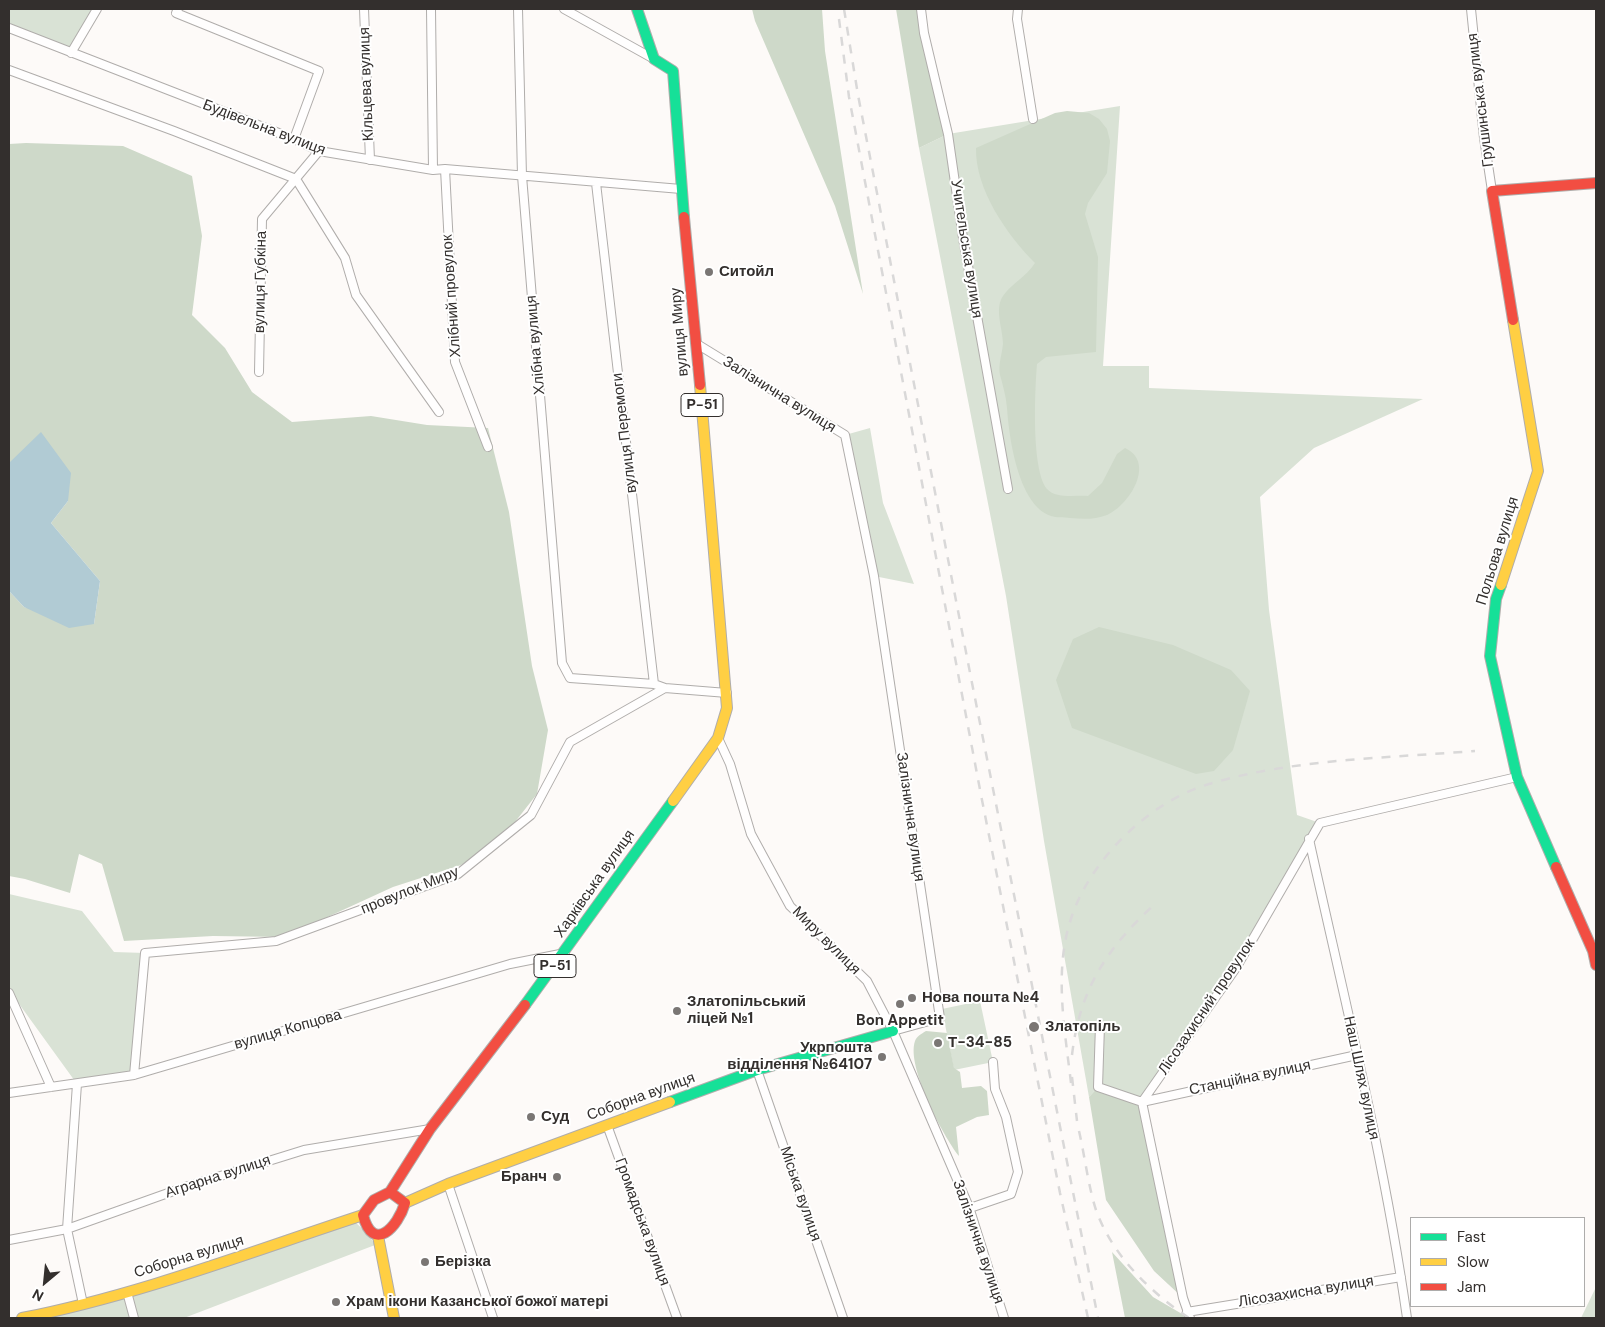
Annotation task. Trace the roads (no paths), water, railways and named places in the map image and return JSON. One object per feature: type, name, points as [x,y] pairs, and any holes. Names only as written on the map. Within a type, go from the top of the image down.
[{"type":"main road","points":[[637,9],[654,59]]},
{"type":"main road","name":"вулиця Миру","points":[[654,59],[673,71],[681,190],[697,344],[727,693],[727,708],[718,738]]},
{"type":"main road","points":[[1492,191],[1596,183]]},
{"type":"main road","name":"Польова вулиця","points":[[1492,191],[1538,471],[1496,599],[1490,656],[1517,777],[1593,951],[1596,965]]},
{"type":"main road","name":"Харківська вулиця","points":[[390,1192],[430,1129],[565,953],[718,738]]},
{"type":"main road","name":"Соборна вулиця","points":[[404,1203],[448,1184],[758,1070],[892,1031]]},
{"type":"main road","points":[[363,1215],[364,1224],[370,1232],[378,1236],[388,1234],[403,1215],[404,1203],[398,1196],[390,1192]]},
{"type":"main road","name":"Р-51","points":[[363,1215],[374,1200],[390,1192]]},
{"type":"main road","name":"Соборна вулиця","points":[[22,1318],[67,1310],[127,1292],[245,1256],[363,1215]]},
{"type":"main road","points":[[378,1236],[394,1318]]},
{"type":"street","points":[[71,53],[97,9]]},
{"type":"street","points":[[178,9],[176,13],[320,71],[294,139]]},
{"type":"street","name":"Кільцева вулиця","points":[[364,9],[370,160]]},
{"type":"street","points":[[431,9],[430,87],[433,170]]},
{"type":"street","name":"Хлібна вулиця","points":[[518,9],[522,176],[562,663],[570,678],[654,684]]},
{"type":"street","points":[[564,9],[654,59]]},
{"type":"street","name":"Учительська вулиця","points":[[921,9],[924,33],[948,134],[963,238],[1008,490]]},
{"type":"street","points":[[1018,9],[1017,19],[1033,119]]},
{"type":"street","name":"Грушинська вулиця","points":[[1471,9],[1484,138],[1492,191]]},
{"type":"street","name":"Будівельна вулиця","points":[[9,28],[294,139],[319,151],[433,170],[445,169],[681,190]]},
{"type":"street","points":[[9,70],[174,131],[296,179],[345,258],[356,296],[439,412]]},
{"type":"street","name":"вулиця Губкіна","points":[[259,372],[262,219],[319,151]]},
{"type":"street","name":"Хлібний провулок","points":[[445,169],[455,362],[488,447]]},
{"type":"street","name":"вулиця Перемоги","points":[[596,183],[654,684]]},
{"type":"street","name":"Залізнична вулиця","points":[[697,344],[845,435],[874,576],[940,1018],[892,1031],[970,1208],[1004,1318]]},
{"type":"street","points":[[654,684],[665,688],[727,693]]},
{"type":"street","name":"провулок Миру","points":[[134,1075],[144,953],[276,941],[458,874],[531,815],[570,742],[665,688]]},
{"type":"street","name":"Миру вулиця","points":[[718,738],[730,764],[751,834],[790,906],[867,982],[892,1031]]},
{"type":"street","name":"Лісозахисний провулок","points":[[1142,1102],[1236,968],[1320,823],[1517,777]]},
{"type":"street","name":"Наш Шлях вулиця","points":[[1309,839],[1357,1055],[1401,1277],[1407,1318]]},
{"type":"street","name":"вулиця Копцова","points":[[9,1093],[134,1075],[510,964],[565,953]]},
{"type":"street","points":[[9,993],[51,1087]]},
{"type":"street","points":[[1100,1024],[1098,1087],[1142,1102],[1188,1315]]},
{"type":"street","name":"Станційна вулиця","points":[[1142,1102],[1357,1055]]},
{"type":"street","points":[[970,1208],[1011,1194],[1018,1172],[1006,1117],[995,1090],[992,1062]]},
{"type":"street","name":"Міська вулиця","points":[[758,1070],[843,1318]]},
{"type":"street","points":[[77,1084],[67,1229],[83,1304]]},
{"type":"street","name":"Громадська вулиця","points":[[608,1125],[677,1318]]},
{"type":"street","name":"Аграрна вулиця","points":[[9,1240],[67,1229],[185,1187],[304,1150],[430,1129]]},
{"type":"street","points":[[448,1184],[494,1318]]},
{"type":"street","name":"Лісозахисна вулиця","points":[[1188,1315],[1401,1277]]},
{"type":"street","points":[[127,1292],[134,1318]]},
{"type":"water","points":[[41,432],[71,473],[68,501],[51,523],[100,581],[94,624],[69,628],[24,607],[9,591],[9,463]]},
{"type":"railway","points":[[844,9],[858,95],[972,683],[1098,1318]]},
{"type":"railway","points":[[839,19],[849,97],[981,795],[1060,1193],[1088,1318]]},
{"type":"railway","points":[[1071,1083],[1062,1002],[1063,961],[1065,941],[1070,922],[1078,900],[1104,858],[1140,822],[1160,807],[1181,795],[1203,786],[1268,770],[1338,761],[1475,751]]},
{"type":"railway","points":[[1072,1055],[1082,1009],[1089,989],[1099,970],[1124,935],[1157,902]]},
{"type":"railway","points":[[1072,1077],[1077,1121]]},
{"type":"railway","points":[[1079,1131],[1096,1210],[1112,1242],[1122,1257],[1147,1284],[1174,1308],[1189,1318]]},
{"type":"place","name":"Ситойл","points":[[709,272]]},
{"type":"place","name":"Нова пошта №4","points":[[912,998]]},
{"type":"place","name":"Bon Appetit","points":[[900,1004]]},
{"type":"place","name":"Златопільський ліцей №1","points":[[677,1011]]},
{"type":"place","name":"Златопіль","points":[[1034,1027]]},
{"type":"place","name":"Т-34-85","points":[[938,1043]]},
{"type":"place","name":"Укрпошта відділення №64107","points":[[882,1057]]},
{"type":"place","name":"Суд","points":[[531,1117]]},
{"type":"place","name":"Бранч","points":[[557,1177]]},
{"type":"place","name":"Берізка","points":[[425,1262]]},
{"type":"place","name":"Храм ікони Казанської божої матері","points":[[336,1302]]}]
